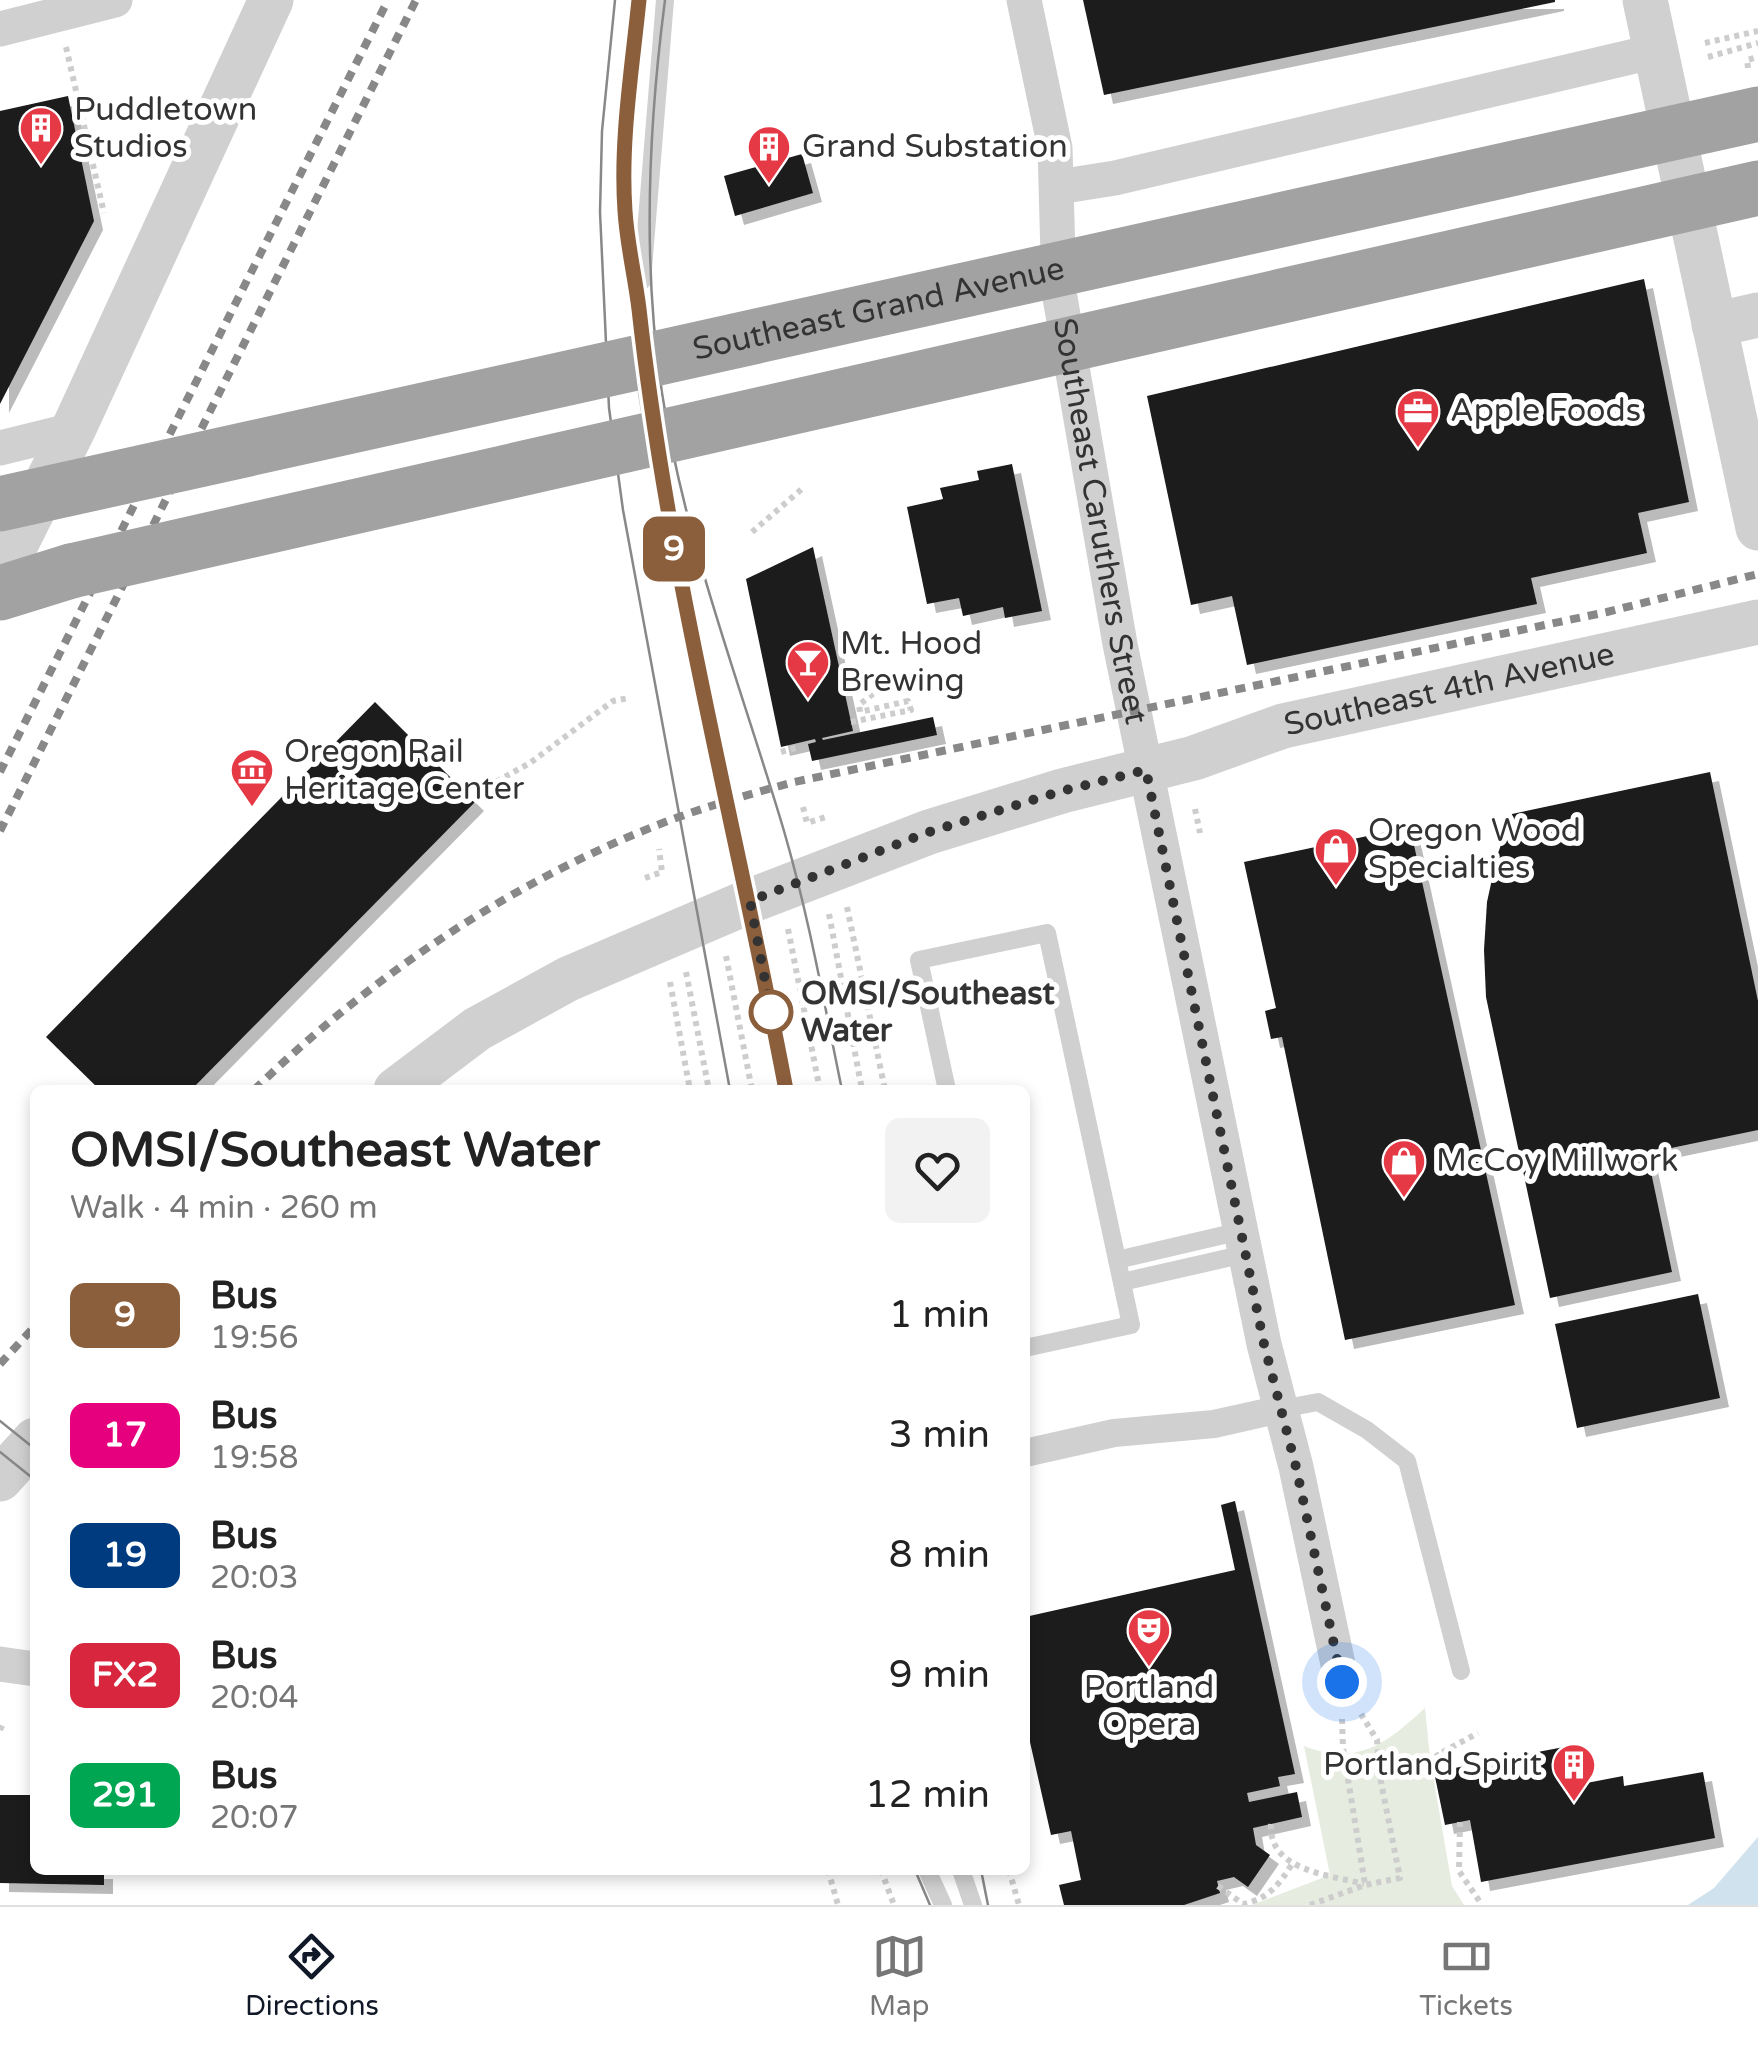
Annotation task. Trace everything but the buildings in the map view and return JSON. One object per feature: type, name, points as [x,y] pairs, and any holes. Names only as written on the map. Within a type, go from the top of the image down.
[{"type":"highway","name":"Southeast Grand Avenue","points":[[0,504],[1754,94]]},
{"type":"highway","points":[[0,593],[141,553],[1758,188]]},
{"type":"street","points":[[0,576],[271,0]]},
{"type":"street","name":"Southeast Caruthers Street","points":[[1024,0],[1056,148],[1059,292],[1120,644],[1243,1242],[1342,1682]]},
{"type":"street","points":[[1645,0],[1758,528]]},
{"type":"street","points":[[0,29],[108,1]]},
{"type":"street","points":[[1058,186],[1115,178],[1656,51]]},
{"type":"street","points":[[1714,325],[1758,315]]},
{"type":"street","points":[[0,448],[72,430]]},
{"type":"street","name":"Southeast 4th Avenue","points":[[413,1084],[477,1029],[524,1001],[750,901],[834,890],[990,812],[1194,758],[1283,726],[1758,622]]},
{"type":"street","points":[[1030,1451],[1114,1433],[1214,1424],[1281,1409]]},
{"type":"street","points":[[0,1480],[30,1446]]},
{"type":"street","points":[[0,1664],[30,1668]]},
{"type":"lane","points":[[639,0],[626,134],[624,211],[639,306],[647,395],[672,541],[750,901],[785,1085]]},
{"type":"lane","points":[[639,306],[665,0]]},
{"type":"lane","points":[[946,1085],[920,960],[1048,933],[1131,1325],[1030,1347]]},
{"type":"lane","points":[[1117,1260],[1243,1242]]},
{"type":"lane","points":[[1122,1282],[1243,1242]]},
{"type":"lane","points":[[1281,1409],[1318,1402],[1367,1430],[1407,1461],[1462,1671]]},
{"type":"lane","points":[[929,1875],[942,1905]]},
{"type":"lane","points":[[963,1875],[973,1905]]},
{"type":"path","points":[[59,16],[104,213]]},
{"type":"path","points":[[1704,43],[1758,31]]},
{"type":"path","points":[[1708,57],[1758,43]]},
{"type":"path","points":[[1754,94],[1746,60],[1758,57]]},
{"type":"path","points":[[752,532],[803,488]]},
{"type":"path","points":[[850,722],[910,710],[908,701],[860,712],[859,705],[879,688]]},
{"type":"path","points":[[470,796],[530,763],[612,701],[630,698]]},
{"type":"path","points":[[781,752],[799,747]]},
{"type":"path","points":[[803,807],[807,823],[826,817]]},
{"type":"path","points":[[1195,808],[1200,833]]},
{"type":"path","points":[[646,878],[662,872],[659,849]]},
{"type":"path","points":[[834,890],[861,1085]]},
{"type":"path","points":[[834,890],[883,1085]]},
{"type":"path","points":[[788,928],[819,1085]]},
{"type":"path","points":[[677,932],[708,1085]]},
{"type":"path","points":[[726,955],[751,1085]]},
{"type":"path","points":[[670,982],[689,1085]]},
{"type":"path","points":[[1310,1905],[1365,1884],[1400,1878],[1380,1777],[1377,1740],[1342,1682]]},
{"type":"path","points":[[1342,1682],[1343,1748],[1365,1884]]},
{"type":"path","points":[[1380,1777],[1419,1768],[1478,1733]]},
{"type":"path","points":[[1441,1753],[1450,1769]]},
{"type":"path","points":[[1460,1822],[1459,1870],[1482,1905]]},
{"type":"path","points":[[1271,1824],[1270,1838],[1276,1850],[1292,1864],[1365,1884]]},
{"type":"path","points":[[1218,1886],[1237,1902],[1248,1903],[1274,1890],[1292,1864]]},
{"type":"path","points":[[829,1875],[838,1905]]},
{"type":"path","points":[[883,1875],[894,1905]]},
{"type":"path","points":[[1010,1875],[1018,1905]]},
{"type":"shaded area","points":[[1425,1708],[1452,1886],[1464,1905],[1252,1905],[1330,1875],[1304,1746],[1340,1754],[1370,1748],[1398,1732]]},
{"type":"water","points":[[1758,1837],[1758,1905],[1688,1905],[1714,1888]]},
{"type":"tram line","points":[[615,0],[602,131],[600,212],[609,408],[623,510],[729,1085]]},
{"type":"tram line","points":[[665,0],[650,196],[652,295],[662,393],[699,559],[793,863],[841,1085]]},
{"type":"tram line","points":[[0,1421],[30,1445]]},
{"type":"tram line","points":[[0,1452],[30,1476]]},
{"type":"tram line","points":[[917,1875],[930,1905]]},
{"type":"tram line","points":[[982,1875],[988,1905]]},
{"type":"railway","points":[[0,772],[388,0]]},
{"type":"railway","points":[[0,831],[416,0]]},
{"type":"railway","points":[[259,1085],[392,973],[493,906],[600,850],[689,813],[794,782],[1607,612],[1758,574]]},
{"type":"railway","points":[[0,1364],[30,1331]]},
{"type":"bus line","name":"9","points":[[639,0],[626,134],[624,211],[639,306],[647,395],[672,541],[785,1085]]},
{"type":"place","name":"Puddletown Studios","points":[[41,166]]},
{"type":"place","name":"Grand Substation","points":[[769,185]]},
{"type":"place","name":"Apple Foods","points":[[1418,449]]},
{"type":"place","name":"Mt. Hood Brewing","points":[[808,700]]},
{"type":"place","name":"Oregon Rail Heritage Center","points":[[252,808]]},
{"type":"place","name":"Oregon Wood Specialties","points":[[1336,887]]},
{"type":"place","name":"OMSI/Southeast Water","points":[[771,1012]]},
{"type":"place","name":"McCoy Millwork","points":[[1404,1199]]},
{"type":"place","name":"Portland Opera","points":[[1149,1668]]},
{"type":"place","name":"Portland Spirit","points":[[1574,1803]]},
{"type":"route","points":[[771,1012],[750,901],[929,832],[1146,770],[1264,1344],[1296,1467],[1342,1682]]}]
